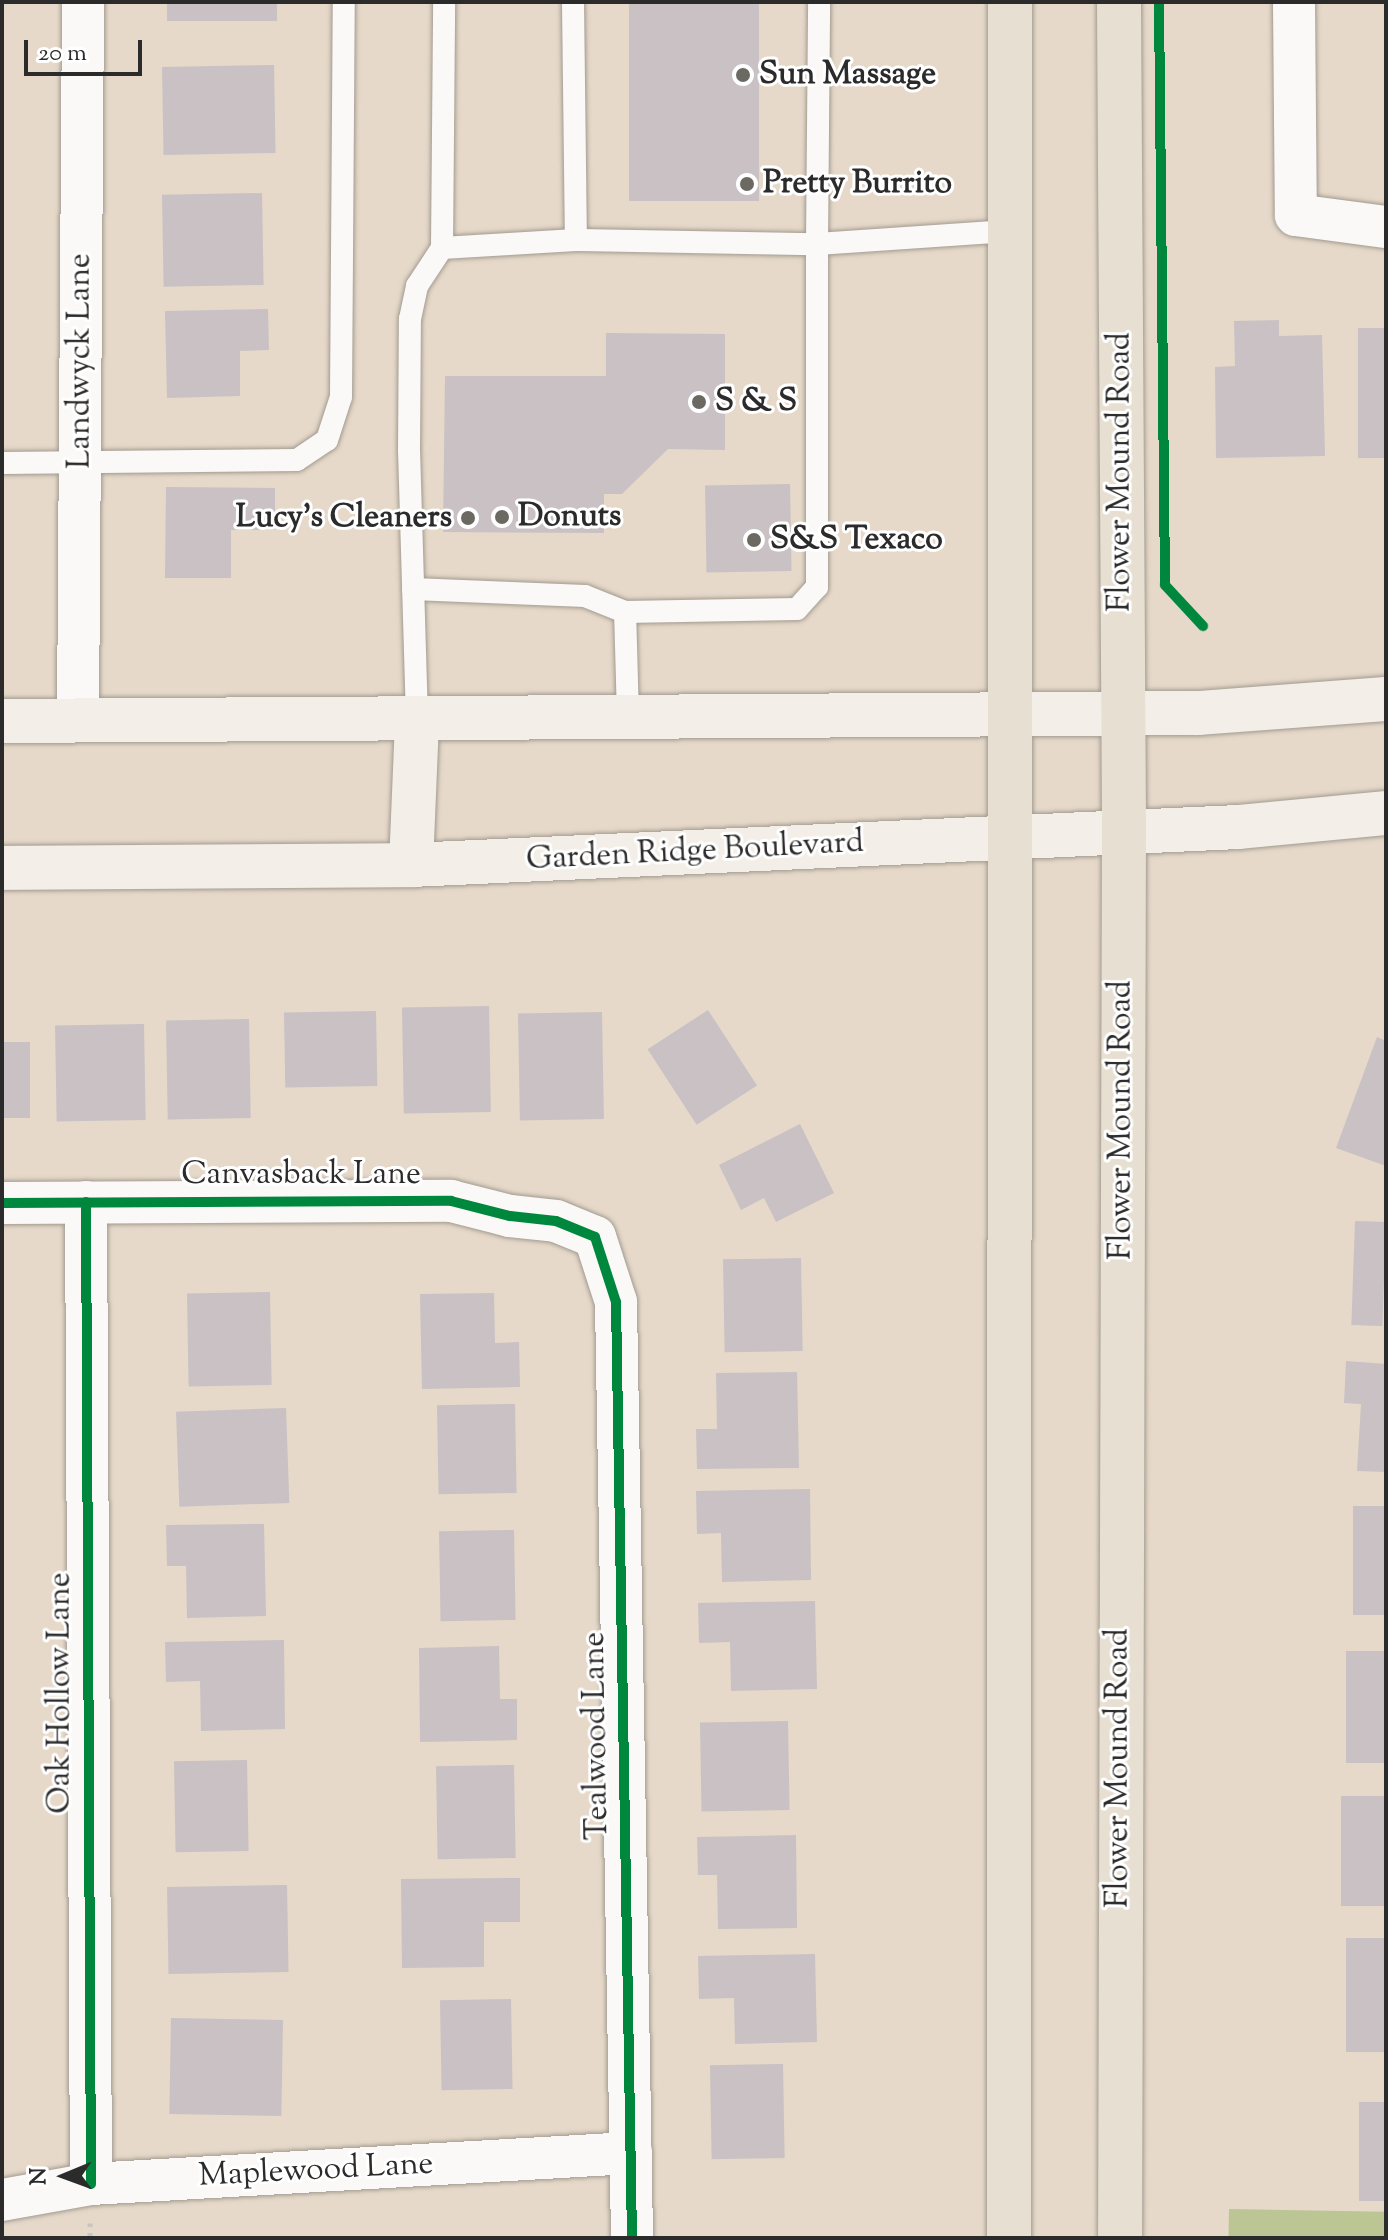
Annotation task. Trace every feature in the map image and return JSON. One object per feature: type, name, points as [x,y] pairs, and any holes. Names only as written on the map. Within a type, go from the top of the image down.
[{"type":"main road","points":[[1009,2238],[1010,2]]},
{"type":"main road","name":"Flower Mound Road","points":[[1119,2],[1124,831],[1120,2238]]},
{"type":"main road","points":[[2,721],[1122,714],[1246,712],[1386,699]]},
{"type":"main road","points":[[411,865],[417,719]]},
{"type":"main road","name":"Garden Ridge Boulevard","points":[[2,868],[411,865],[1124,831],[1386,813]]},
{"type":"street","name":"Landwyck Lane","points":[[78,719],[83,2]]},
{"type":"street","points":[[1294,2],[1296,215],[1386,227]]},
{"type":"street","name":"Canvasback Lane","points":[[2,1203],[451,1201],[510,1216],[556,1221],[595,1237]]},
{"type":"street","name":"Oak Hollow Lane","points":[[86,1202],[91,2184]]},
{"type":"street","name":"Tealwood Lane","points":[[595,1237],[616,1302],[632,2238]]},
{"type":"street","name":"Maplewood Lane","points":[[2,2200],[91,2184],[631,2153]]},
{"type":"lane","points":[[2,463],[297,460],[327,440],[341,397],[344,2]]},
{"type":"lane","points":[[417,719],[410,319],[417,286],[442,248],[444,2]]},
{"type":"lane","points":[[573,2],[576,240]]},
{"type":"lane","points":[[413,589],[585,596],[625,612],[797,609],[817,587],[819,2]]},
{"type":"lane","points":[[442,248],[576,240],[817,244],[1009,231]]},
{"type":"lane","points":[[625,612],[628,717]]},
{"type":"green space","points":[[1229,2209],[1386,2212],[1386,2238],[1228,2238]]},
{"type":"building","points":[[167,2],[277,2],[277,21],[167,21]]},
{"type":"building","points":[[629,2],[759,2],[759,201],[629,201]]},
{"type":"building","points":[[274,65],[276,153],[164,155],[162,67]]},
{"type":"building","points":[[262,193],[264,285],[164,287],[162,195]]},
{"type":"building","points":[[268,309],[269,350],[240,351],[240,396],[167,398],[165,311]]},
{"type":"building","points":[[1279,320],[1279,336],[1322,335],[1325,456],[1216,458],[1215,367],[1235,366],[1234,321]]},
{"type":"building","points":[[1358,328],[1386,328],[1386,458],[1358,458]]},
{"type":"building","points":[[606,333],[725,334],[725,450],[668,449],[622,494],[604,494],[604,533],[443,532],[445,376],[606,376]]},
{"type":"building","points":[[790,484],[792,571],[707,572],[705,485]]},
{"type":"building","points":[[166,487],[275,488],[275,530],[231,530],[231,578],[165,578]]},
{"type":"building","points":[[489,1006],[491,1112],[404,1114],[402,1008]]},
{"type":"building","points":[[708,1010],[757,1085],[697,1125],[648,1049]]},
{"type":"building","points":[[376,1011],[377,1086],[285,1088],[284,1013]]},
{"type":"building","points":[[602,1012],[604,1119],[520,1120],[518,1013]]},
{"type":"building","points":[[249,1019],[251,1118],[168,1119],[166,1020]]},
{"type":"building","points":[[144,1024],[146,1120],[57,1122],[55,1026]]},
{"type":"building","points":[[1377,1037],[1386,1041],[1386,1166],[1336,1148]]},
{"type":"building","points":[[2,1042],[30,1042],[30,1118],[2,1118]]},
{"type":"building","points":[[800,1124],[834,1193],[776,1222],[764,1198],[741,1210],[719,1165]]},
{"type":"building","points":[[1355,1221],[1386,1222],[1382,1326],[1351,1325]]},
{"type":"building","points":[[801,1258],[803,1351],[725,1352],[723,1259]]},
{"type":"building","points":[[270,1292],[272,1385],[189,1386],[187,1293]]},
{"type":"building","points":[[494,1293],[495,1343],[519,1342],[520,1387],[422,1389],[420,1294]]},
{"type":"building","points":[[1346,1361],[1386,1364],[1386,1472],[1357,1471],[1361,1404],[1344,1403]]},
{"type":"building","points":[[797,1372],[799,1468],[697,1469],[696,1429],[717,1429],[716,1373]]},
{"type":"building","points":[[515,1404],[517,1493],[439,1494],[437,1405]]},
{"type":"building","points":[[286,1408],[289,1503],[179,1507],[176,1412]]},
{"type":"building","points":[[810,1489],[811,1580],[722,1582],[721,1533],[697,1534],[696,1491]]},
{"type":"building","points":[[1353,1506],[1386,1506],[1386,1615],[1353,1615]]},
{"type":"building","points":[[264,1524],[266,1616],[187,1618],[186,1566],[167,1566],[166,1525]]},
{"type":"building","points":[[514,1530],[516,1620],[441,1621],[439,1531]]},
{"type":"building","points":[[815,1601],[817,1689],[731,1691],[730,1642],[699,1643],[698,1603]]},
{"type":"building","points":[[284,1640],[285,1729],[201,1731],[200,1681],[166,1682],[165,1642]]},
{"type":"building","points":[[499,1646],[500,1699],[517,1699],[517,1740],[420,1742],[419,1648]]},
{"type":"building","points":[[1346,1651],[1386,1651],[1386,1763],[1346,1763]]},
{"type":"building","points":[[788,1721],[790,1810],[702,1812],[700,1723]]},
{"type":"building","points":[[247,1760],[249,1851],[176,1852],[174,1761]]},
{"type":"building","points":[[514,1765],[516,1858],[438,1859],[436,1766]]},
{"type":"building","points":[[1341,1796],[1386,1796],[1386,1906],[1341,1906]]},
{"type":"building","points":[[796,1835],[797,1928],[718,1929],[717,1875],[698,1875],[697,1837]]},
{"type":"building","points":[[520,1878],[520,1922],[484,1922],[484,1967],[402,1968],[401,1879]]},
{"type":"building","points":[[287,1885],[289,1972],[169,1974],[167,1887]]},
{"type":"building","points":[[1346,1938],[1386,1938],[1386,2052],[1346,2052]]},
{"type":"building","points":[[815,1954],[817,2042],[735,2044],[734,1998],[699,1999],[698,1956]]},
{"type":"building","points":[[511,1999],[513,2089],[442,2090],[440,2000]]},
{"type":"building","points":[[171,2018],[283,2020],[281,2116],[169,2114]]},
{"type":"building","points":[[783,2064],[785,2158],[712,2159],[710,2065]]},
{"type":"building","points":[[1359,2102],[1386,2102],[1386,2201],[1359,2201]]},
{"type":"cycle path","points":[[1159,2],[1165,585],[1203,626]]},
{"type":"cycle path","points":[[2,1203],[451,1201],[510,1216],[556,1221],[595,1237],[616,1302],[632,2238]]},
{"type":"cycle path","points":[[86,1202],[91,2184]]},
{"type":"place","name":"Sun Massage","points":[[743,75]]},
{"type":"place","name":"Pretty Burrito","points":[[747,184]]},
{"type":"place","name":"S & S","points":[[699,402]]},
{"type":"place","name":"Donuts","points":[[502,517]]},
{"type":"place","name":"Lucy's Cleaners","points":[[468,518]]},
{"type":"place","name":"S&S Texaco","points":[[754,540]]}]
